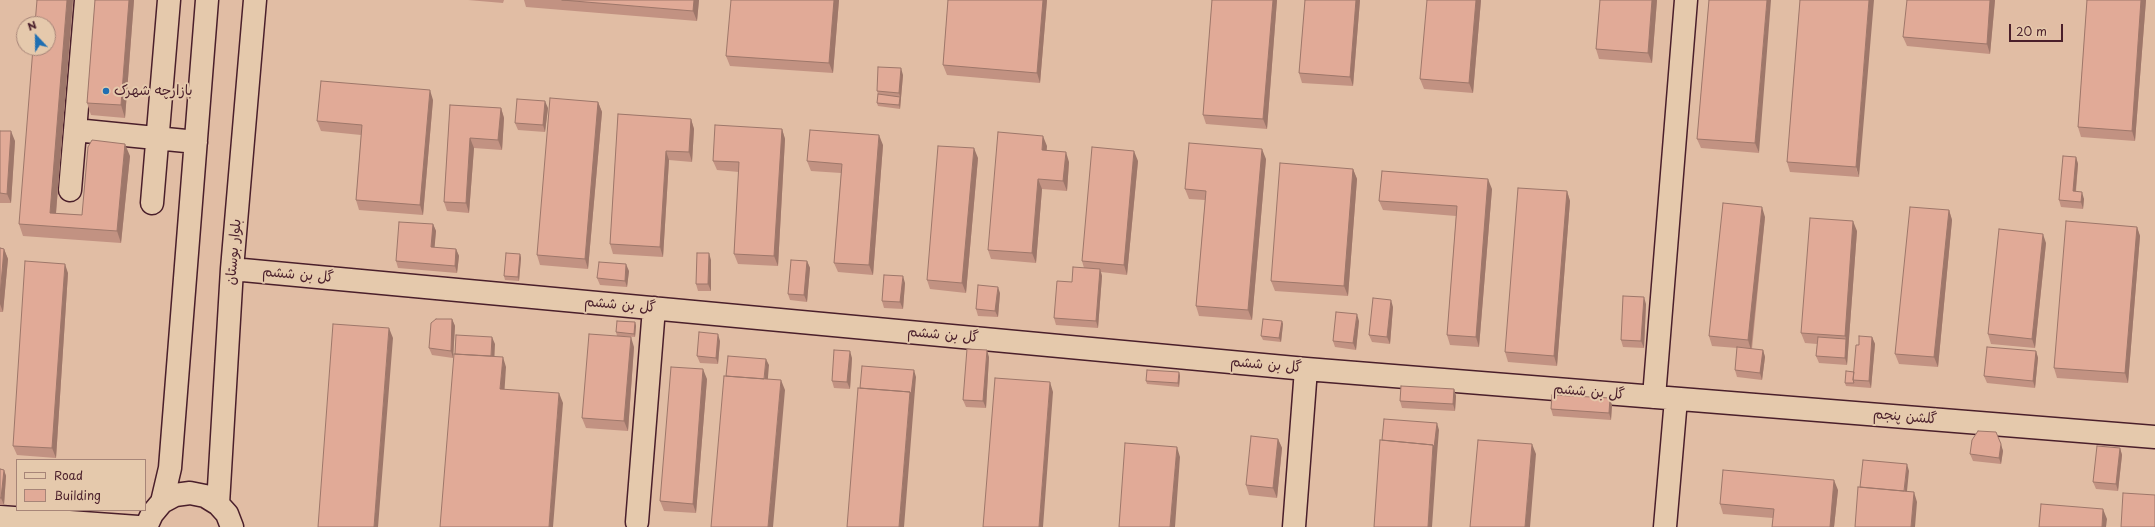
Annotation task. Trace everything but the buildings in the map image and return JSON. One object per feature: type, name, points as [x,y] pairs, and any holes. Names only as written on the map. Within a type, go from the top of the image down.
[{"type":"street","points":[[70,190],[86,0]]},
{"type":"street","points":[[152,203],[169,0]]},
{"type":"street","points":[[162,502],[170,468],[207,0]]},
{"type":"street","name":"بلوار بوستان","points":[[218,504],[232,269],[256,0]]},
{"type":"street","points":[[1654,398],[1686,0]]},
{"type":"street","points":[[75,130],[196,142]]},
{"type":"street","name":"گل بن ششم","points":[[232,269],[1306,369],[1654,398]]},
{"type":"street","points":[[637,522],[654,308]]},
{"type":"street","points":[[1294,527],[1306,369]]},
{"type":"street","name":"گلشن پنجم","points":[[1654,398],[2155,437]]},
{"type":"street","points":[[1665,527],[1676,399]]},
{"type":"street","points":[[146,527],[152,514],[162,502],[175,495],[190,493],[205,496],[218,504],[227,514],[232,527]]},
{"type":"street","points":[[0,517],[138,527]]},
{"type":"shaded area","points":[[0,0],[2155,0],[2155,527],[0,527]]},
{"type":"place","name":"بازارچه شهرک","points":[[106,91]]}]
